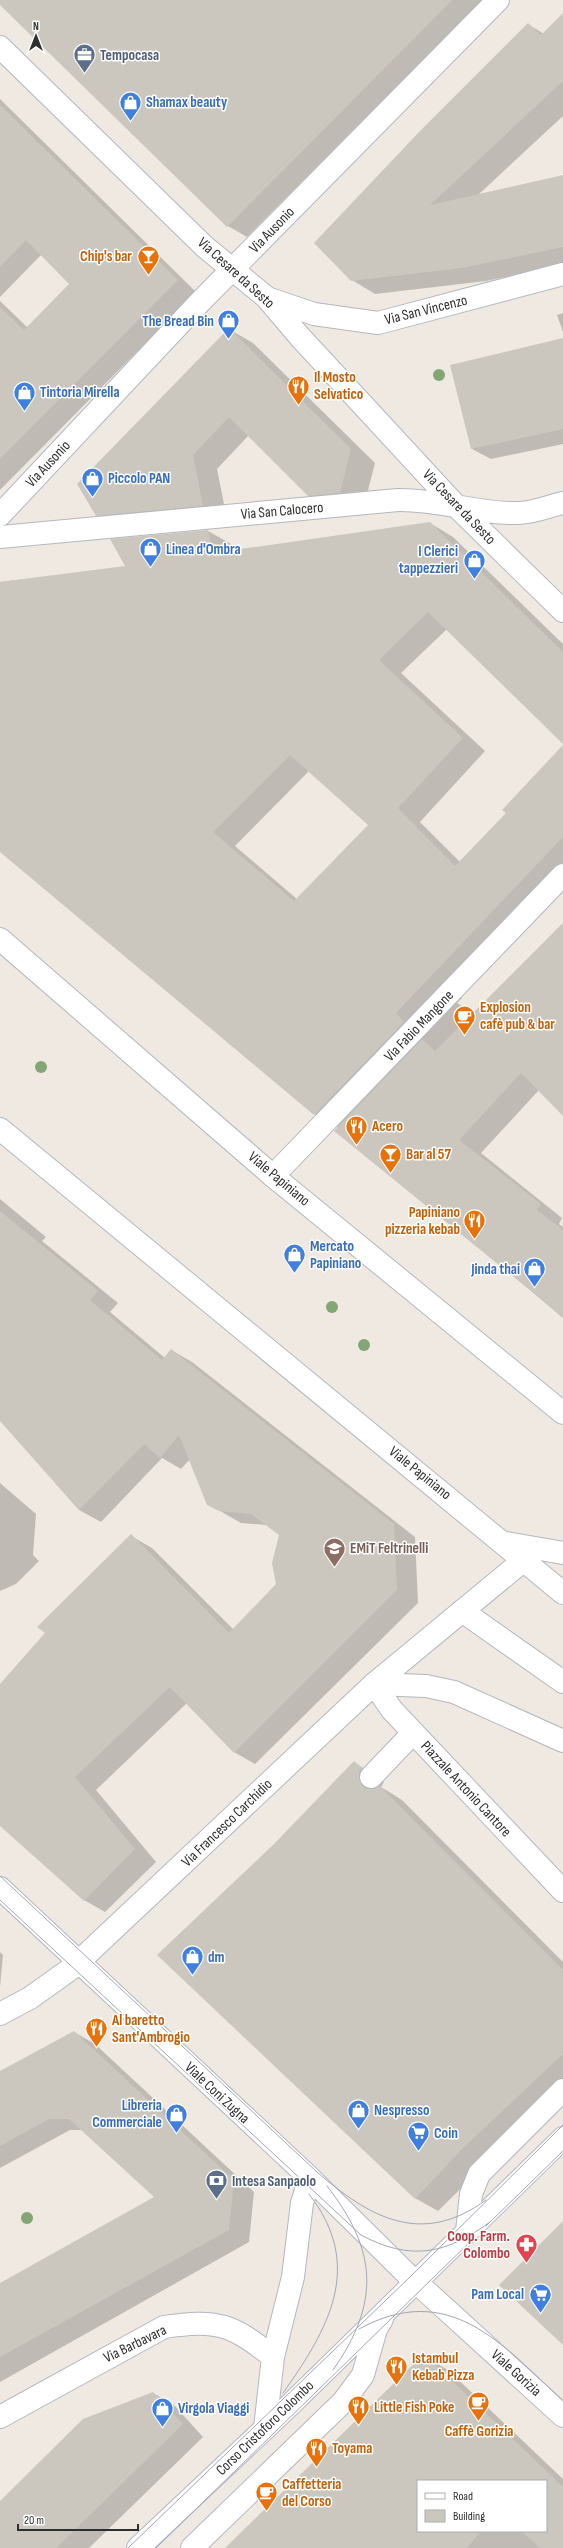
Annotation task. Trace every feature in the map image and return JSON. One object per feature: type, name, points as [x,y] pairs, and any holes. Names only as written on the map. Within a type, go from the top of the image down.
[{"type":"street","name":"Via Ausonio","points":[[0,515],[200,302],[498,0]]},
{"type":"street","name":"Via Cesare da Sesto","points":[[0,47],[206,247],[266,297],[300,337],[458,508],[563,611]]},
{"type":"street","name":"Via San Vincenzo","points":[[266,297],[314,314],[378,323],[563,274]]},
{"type":"street","name":"Via San Calocero","points":[[0,537],[398,500],[421,499],[458,508],[520,514],[563,503]]},
{"type":"street","name":"Via Fabio Mangone","points":[[273,1176],[563,876]]},
{"type":"street","name":"Viale Papiniano","points":[[0,939],[273,1176],[563,1414]]},
{"type":"street","name":"Viale Papiniano","points":[[0,1129],[524,1560]]},
{"type":"street","points":[[505,1543],[563,1553]]},
{"type":"street","points":[[374,1684],[524,1560],[563,1592]]},
{"type":"street","points":[[462,1611],[563,1682]]},
{"type":"street","points":[[374,1684],[426,1686],[454,1692],[563,1741]]},
{"type":"street","name":"Piazzale Antonio Cantore","points":[[374,1684],[392,1710],[563,1891]]},
{"type":"street","name":"Via Francesco Carchidio","points":[[0,2014],[30,1998],[79,1961],[374,1684]]},
{"type":"street","points":[[371,1777],[413,1733]]},
{"type":"street","name":"Viale Coni Zugna","points":[[0,1888],[310,2178],[413,2279]]},
{"type":"street","points":[[467,2231],[471,2194],[479,2174],[563,2090]]},
{"type":"street","name":"Corso Cristoforo Colombo","points":[[192,2548],[343,2402],[363,2375],[376,2328],[413,2279],[467,2231],[563,2138]]},
{"type":"street","points":[[265,2428],[273,2357],[293,2277],[302,2203],[310,2178]]},
{"type":"street","name":"Viale Gorizia","points":[[413,2279],[563,2416]]},
{"type":"street","name":"Corso Cristoforo Colombo","points":[[138,2548],[391,2307]]},
{"type":"street","name":"Via Barbavara","points":[[0,2417],[164,2327],[192,2323],[217,2324],[245,2334],[273,2357]]},
{"type":"building","points":[[0,0],[452,0],[227,227],[0,5]]},
{"type":"building","points":[[563,13],[563,81],[430,205],[563,175],[563,247],[462,268],[351,281],[314,243],[419,132],[528,23],[541,35]]},
{"type":"building","points":[[0,105],[178,280],[0,459],[0,307],[24,330],[69,284],[26,240],[0,267]]},
{"type":"building","points":[[229,328],[351,449],[340,493],[308,496],[229,417],[193,455],[203,506],[96,516],[77,484]]},
{"type":"building","points":[[563,338],[563,429],[471,449],[450,365]]},
{"type":"building","points":[[430,522],[563,652],[563,744],[428,612],[379,660],[463,738],[398,808],[455,866],[506,813],[502,810],[563,745],[563,837],[396,1013],[404,1022],[314,1115],[0,852],[0,582],[125,566],[110,539],[208,530],[213,553]],"holes":[[[290,755],[368,825],[294,901],[213,832]]]},
{"type":"building","points":[[563,923],[563,1116],[521,1073],[459,1140],[541,1204],[537,1210],[563,1230],[563,1317],[334,1131],[422,1039],[435,1051]]},
{"type":"building","points":[[0,1211],[98,1291],[90,1300],[162,1360],[171,1349],[394,1524],[397,1590],[234,1753],[170,1687],[75,1777],[135,1849],[84,1901],[0,1826],[0,1684],[45,1633],[37,1627],[131,1534],[229,1633],[276,1584],[272,1563],[279,1535],[251,1514],[219,1511],[207,1505],[179,1435],[160,1458],[144,1444],[79,1510],[0,1421]]},
{"type":"building","points":[[354,1761],[362,1768],[359,1774],[362,1786],[368,1789],[380,1786],[563,1970],[563,2054],[464,2147],[415,2199],[157,1955],[273,1845]]},
{"type":"building","points":[[74,2031],[234,2180],[229,2230],[0,2357],[0,2283],[154,2197],[69,2119],[49,2119],[0,2146],[0,2071]]},
{"type":"building","points":[[563,2221],[563,2345],[499,2285]]},
{"type":"building","points":[[424,2354],[563,2487],[563,2548],[540,2548],[522,2532],[547,2532],[547,2480],[417,2480],[417,2532],[480,2532],[467,2548],[225,2548]]},
{"type":"building","points":[[153,2392],[183,2424],[56,2548],[0,2548],[0,2501],[83,2419]]},
{"type":"tram line","points":[[0,1876],[317,2172],[357,2202],[377,2213],[397,2221],[418,2224],[440,2222],[463,2214],[486,2200]]},
{"type":"tram line","points":[[0,1900],[361,2235],[396,2249],[427,2251],[458,2242],[490,2222]]},
{"type":"tram line","points":[[128,2548],[410,2277],[563,2125]]},
{"type":"tram line","points":[[486,2226],[563,2151]]},
{"type":"tram line","points":[[327,2186],[344,2209],[356,2232],[364,2254],[367,2276],[365,2299],[359,2322],[349,2345],[333,2370]]},
{"type":"tram line","points":[[283,2393],[300,2369],[326,2320],[334,2296],[338,2271],[335,2246],[326,2221],[309,2194]]},
{"type":"tram line","points":[[156,2548],[474,2238]]},
{"type":"tram line","points":[[359,2329],[391,2316],[420,2311],[447,2315],[472,2325],[495,2340],[518,2358],[563,2401]]},
{"type":"place","name":"Tempocasa","points":[[84,74]]},
{"type":"place","name":"Shamax beauty","points":[[130,122]]},
{"type":"place","name":"Chip's bar","points":[[148,276]]},
{"type":"place","name":"The Bread Bin","points":[[229,340]]},
{"type":"place","name":"Il Mosto Selvatico","points":[[298,406]]},
{"type":"place","name":"Tintoria Mirella","points":[[25,412]]},
{"type":"place","name":"Piccolo PAN","points":[[93,498]]},
{"type":"place","name":"Linea d'Ombra","points":[[150,568]]},
{"type":"place","name":"I Clerici tappezzieri","points":[[474,580]]},
{"type":"place","name":"Explosion cafè pub & bar","points":[[465,1036]]},
{"type":"place","name":"Acero","points":[[357,1146]]},
{"type":"place","name":"Bar al 57","points":[[391,1174]]},
{"type":"place","name":"Papiniano pizzeria kebab","points":[[475,1240]]},
{"type":"place","name":"Mercato Papiniano","points":[[295,1274]]},
{"type":"place","name":"Jinda thai","points":[[535,1288]]},
{"type":"place","name":"EMiT Feltrinelli","points":[[335,1568]]},
{"type":"place","name":"dm","points":[[193,1976]]},
{"type":"place","name":"Al baretto Sant'Ambrogio","points":[[96,2048]]},
{"type":"place","name":"Nespresso","points":[[359,2130]]},
{"type":"place","name":"Libreria Commerciale","points":[[177,2134]]},
{"type":"place","name":"Coin","points":[[419,2152]]},
{"type":"place","name":"Intesa Sanpaolo","points":[[216,2200]]},
{"type":"place","name":"Coop. Farm. Colombo","points":[[526,2264]]},
{"type":"place","name":"Pam Local","points":[[540,2314]]},
{"type":"place","name":"Istambul Kebab Pizza","points":[[397,2386]]},
{"type":"place","name":"Caffè Gorizia","points":[[479,2422]]},
{"type":"place","name":"Little Fish Poke","points":[[359,2426]]},
{"type":"place","name":"Virgola Viaggi","points":[[162,2428]]},
{"type":"place","name":"Toyama","points":[[316,2468]]},
{"type":"place","name":"Caffetteria del Corso","points":[[267,2512]]}]
